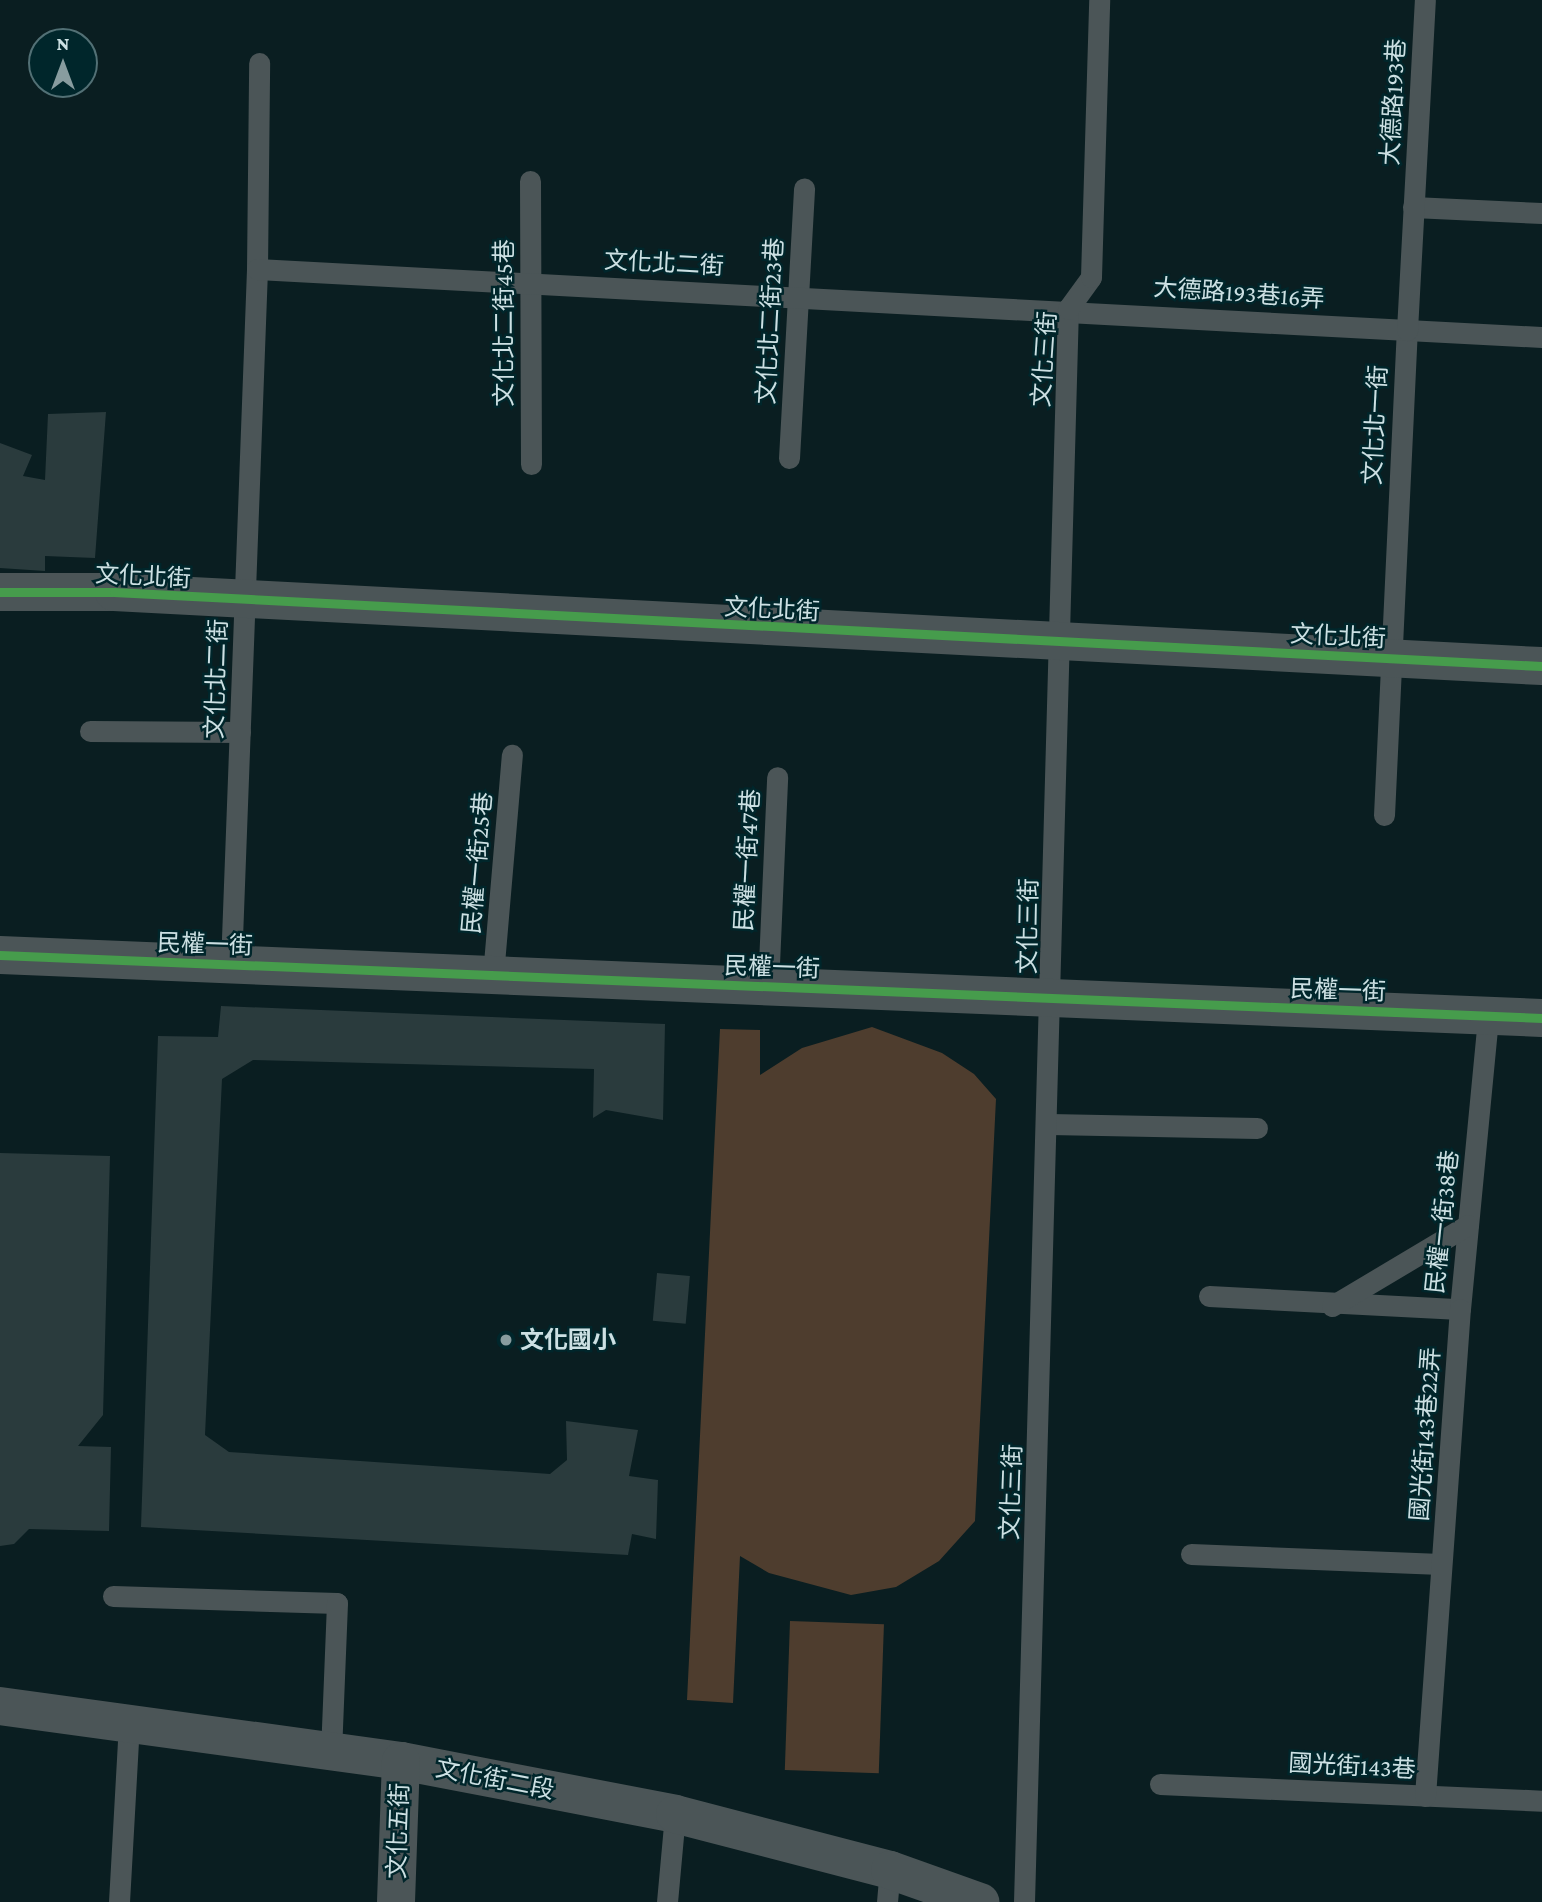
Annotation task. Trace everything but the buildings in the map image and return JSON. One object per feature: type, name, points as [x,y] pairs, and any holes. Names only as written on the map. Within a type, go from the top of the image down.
[{"type":"street","name":"文化北街","points":[[0,592],[1542,666]]},
{"type":"street","name":"民權一街","points":[[0,955],[1542,1018]]},
{"type":"street","name":"文化街二段","points":[[0,1706],[401,1761],[676,1814],[888,1886],[980,1902]]},
{"type":"street","name":"文化五街","points":[[396,1902],[401,1761]]},
{"type":"lane","name":"文化三街","points":[[1024,1902],[1049,1124],[1068,309],[1091,277],[1099,0]]},
{"type":"lane","name":"大德路193巷","points":[[1407,330],[1424,0]]},
{"type":"lane","name":"文化北二街","points":[[231,965],[257,269],[259,63]]},
{"type":"lane","name":"文化北二街45巷","points":[[530,181],[531,464]]},
{"type":"lane","name":"文化北二街23巷","points":[[789,458],[804,188]]},
{"type":"lane","points":[[1413,207],[1542,213]]},
{"type":"lane","name":"文化北二街","points":[[257,269],[1068,309]]},
{"type":"lane","name":"大德路193巷16弄","points":[[1068,309],[1407,330]]},
{"type":"lane","points":[[1407,330],[1542,337]]},
{"type":"lane","name":"文化北一街","points":[[1384,815],[1389,658],[1407,330]]},
{"type":"lane","points":[[90,731],[240,732]]},
{"type":"lane","name":"民權一街25巷","points":[[493,975],[512,755]]},
{"type":"lane","name":"民權一街47巷","points":[[768,987],[777,777]]},
{"type":"lane","name":"民權一街38巷","points":[[1209,1296],[1332,1306],[1460,1308],[1488,1016]]},
{"type":"lane","points":[[1049,1124],[1257,1128]]},
{"type":"lane","points":[[1332,1306],[1468,1225]]},
{"type":"lane","name":"國光街143巷22弄","points":[[1425,1796],[1460,1308]]},
{"type":"lane","points":[[1191,1554],[1441,1564]]},
{"type":"lane","points":[[113,1595],[337,1603],[331,1752]]},
{"type":"lane","points":[[119,1902],[129,1723]]},
{"type":"lane","name":"國光街143巷","points":[[1160,1784],[1542,1801]]},
{"type":"lane","points":[[667,1902],[676,1814]]},
{"type":"shaded area","points":[[872,1027],[942,1053],[974,1074],[996,1099],[975,1521],[939,1561],[896,1587],[851,1595],[769,1573],[740,1556],[733,1703],[687,1700],[720,1029],[760,1030],[760,1075],[802,1048]]},
{"type":"shaded area","points":[[790,1621],[884,1624],[879,1773],[785,1770]]},
{"type":"cycle path","points":[[0,592],[114,592],[1542,666]]},
{"type":"cycle path","points":[[0,955],[1542,1018]]},
{"type":"place","name":"文化國小","points":[[506,1340]]}]
